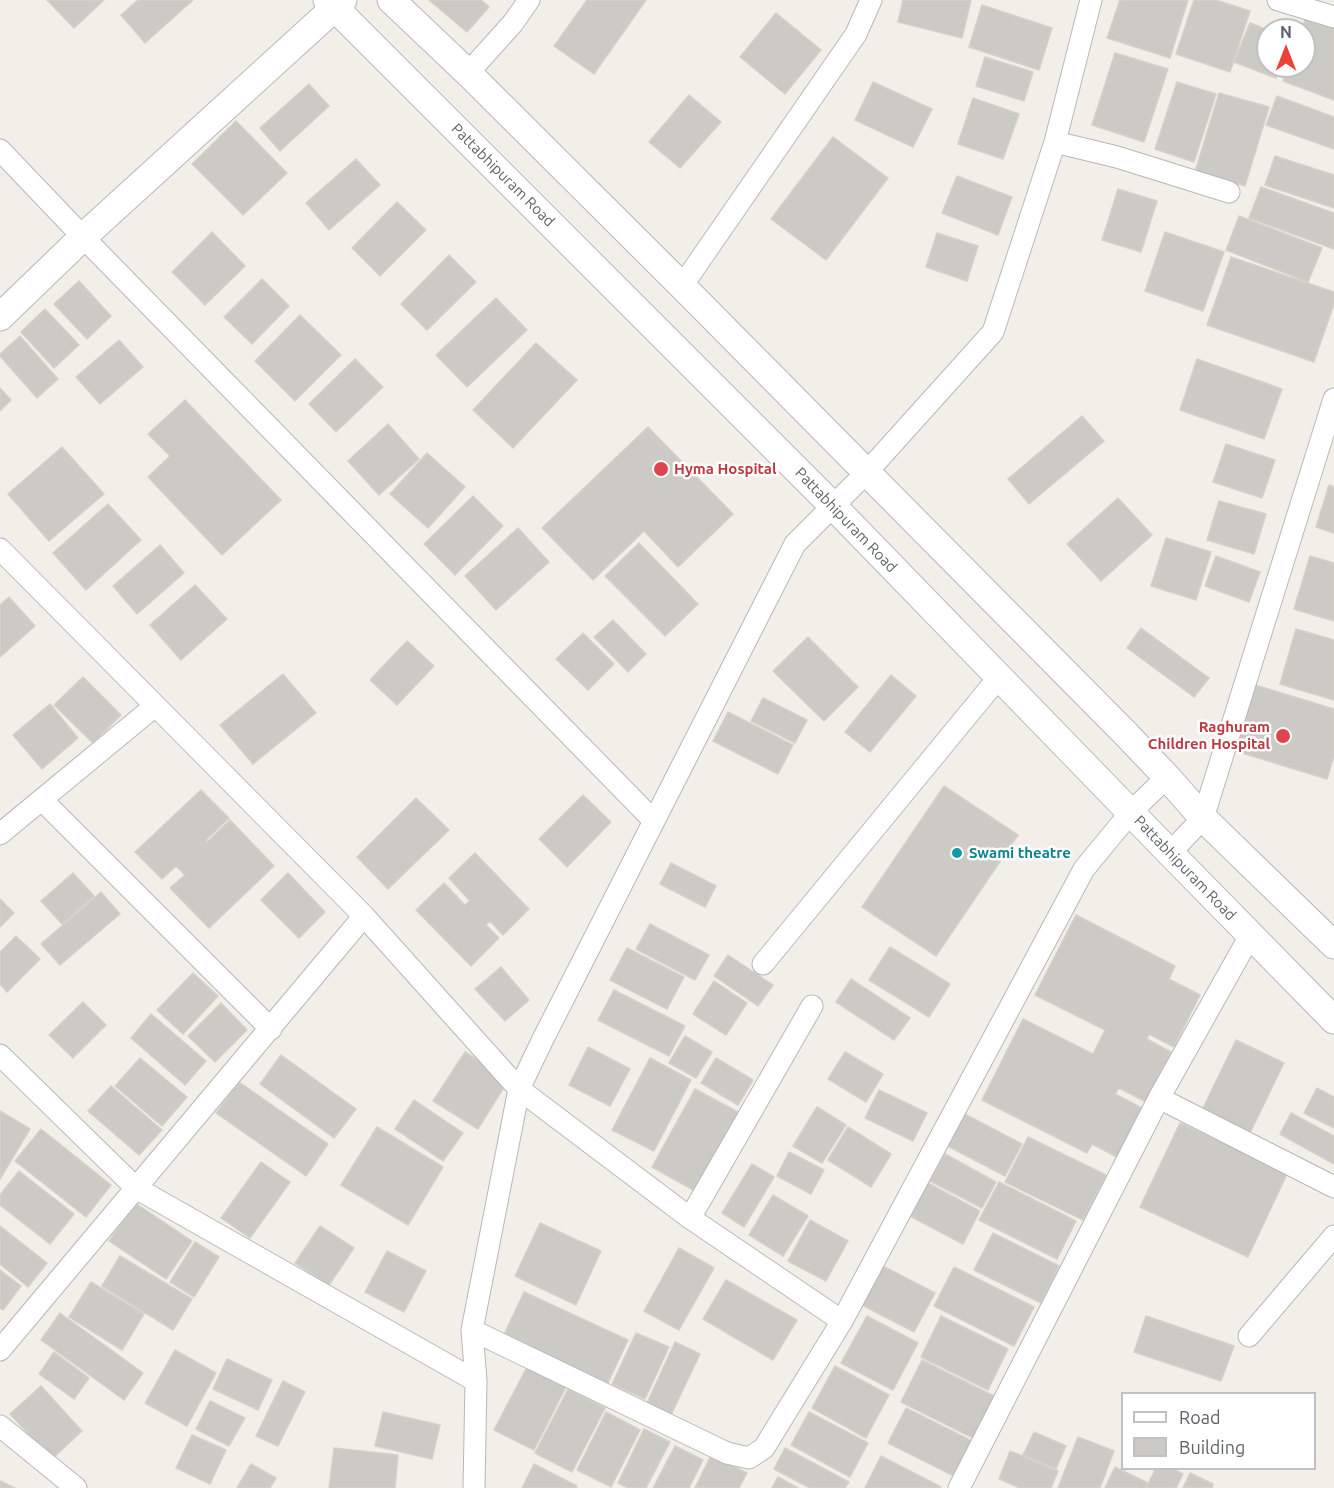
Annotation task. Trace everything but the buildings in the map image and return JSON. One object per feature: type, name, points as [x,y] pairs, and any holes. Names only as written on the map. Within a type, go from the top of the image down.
[{"type":"street","points":[[391,0],[468,73],[682,286],[1125,733],[1203,818],[1334,945]]},
{"type":"street","points":[[468,73],[513,23],[529,0]]},
{"type":"street","points":[[682,286],[856,34],[871,0]]},
{"type":"street","points":[[474,1488],[476,1381],[472,1329],[519,1089],[795,544],[866,473],[993,332],[1055,142],[1091,0]]},
{"type":"street","points":[[1278,0],[1334,17]]},
{"type":"street","points":[[0,317],[335,3]]},
{"type":"street","name":"Pattabhipuram Road","points":[[335,3],[833,506],[1334,1020]]},
{"type":"street","points":[[1055,142],[1117,157],[1230,192]]},
{"type":"street","points":[[0,150],[654,821]]},
{"type":"street","points":[[1170,853],[1203,818],[1334,399]]},
{"type":"street","points":[[0,549],[364,916],[519,1089],[690,1218],[842,1321]]},
{"type":"street","points":[[762,964],[999,677]]},
{"type":"street","points":[[0,834],[155,706]]},
{"type":"street","points":[[472,1329],[727,1454],[749,1458],[764,1448],[842,1321],[1084,869],[1131,812],[1167,777]]},
{"type":"street","points":[[42,800],[271,1029]]},
{"type":"street","points":[[0,1350],[364,916]]},
{"type":"street","points":[[960,1488],[1159,1098],[1251,934]]},
{"type":"street","points":[[690,1218],[812,1006]]},
{"type":"street","points":[[0,1055],[136,1188],[476,1381]]},
{"type":"street","points":[[1159,1098],[1334,1187]]},
{"type":"street","points":[[1249,1336],[1334,1236]]},
{"type":"street","points":[[0,1426],[76,1488]]},
{"type":"place","name":"Hyma Hospital","points":[[661,469]]},
{"type":"place","name":"Raghuram Children Hospital","points":[[1283,736]]},
{"type":"place","name":"Swami theatre","points":[[957,853]]}]
